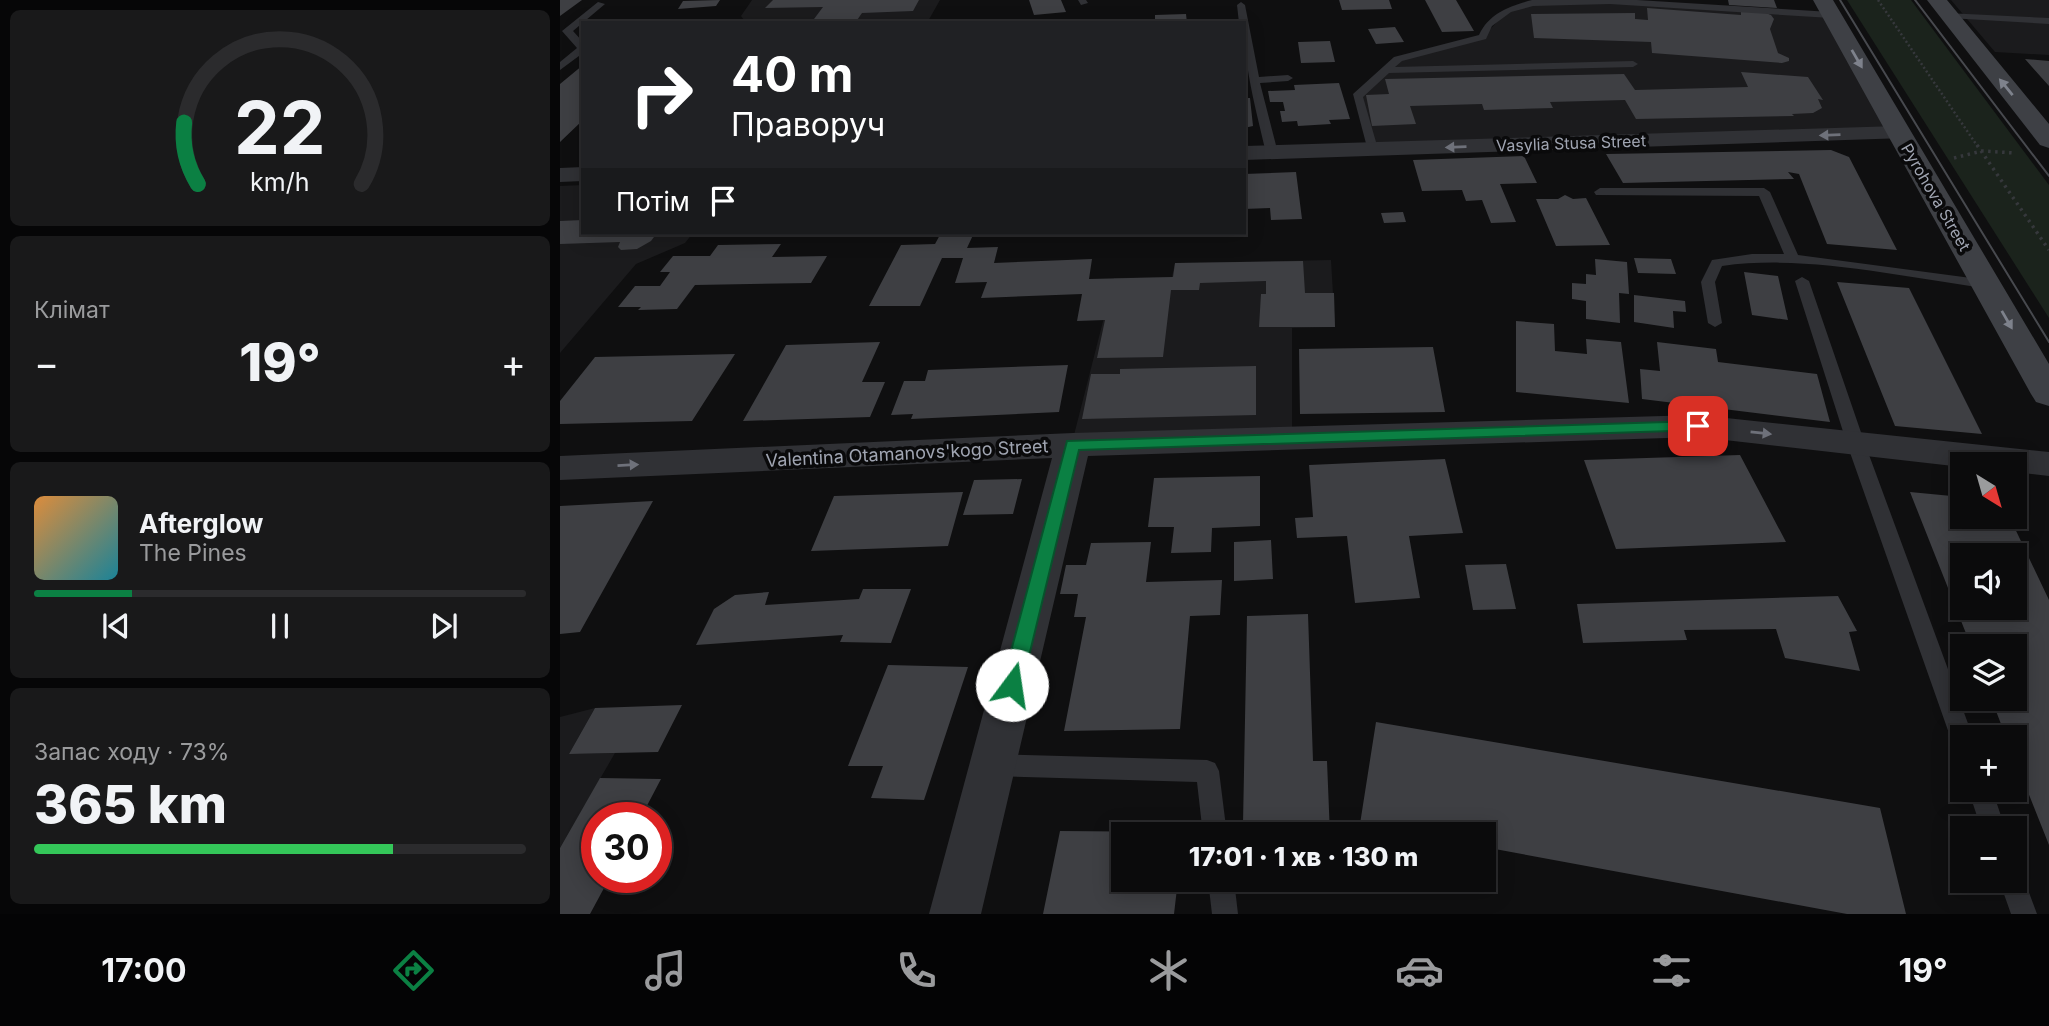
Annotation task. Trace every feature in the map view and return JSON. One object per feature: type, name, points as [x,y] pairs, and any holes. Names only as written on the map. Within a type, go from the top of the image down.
[{"type":"main road","name":"Pyrohova Street","points":[[1827,8],[2049,394]]},
{"type":"main road","points":[[1943,8],[2044,129]]},
{"type":"street","name":"Vasylia Stusa Street","points":[[1246,153],[1898,133]]},
{"type":"street","points":[[560,175],[581,174]]},
{"type":"street","name":"Valentina Otamanovs'kogo Street","points":[[560,468],[1073,445],[1698,426],[2049,464]]},
{"type":"street","points":[[955,914],[1073,445]]},
{"type":"lane","points":[[1372,149],[1357,96],[1398,59],[1483,37],[1488,25],[1508,10],[1532,3],[1588,1],[1827,8]]},
{"type":"lane","points":[[581,46],[567,31],[601,4]]},
{"type":"lane","points":[[1241,5],[1244,21]]},
{"type":"lane","points":[[1943,8],[2049,21]]},
{"type":"lane","points":[[1246,34],[1272,153]]},
{"type":"lane","points":[[560,67],[581,50]]},
{"type":"lane","points":[[1386,70],[1633,64]]},
{"type":"lane","points":[[1254,80],[1287,78]]},
{"type":"lane","points":[[1600,192],[1764,192],[1793,258]]},
{"type":"lane","points":[[1715,323],[1708,282],[1717,263],[1752,258],[1793,258],[1986,284]]},
{"type":"lane","points":[[1802,281],[1856,444],[1957,725]]},
{"type":"lane","points":[[992,765],[1207,771],[1213,822]]},
{"type":"lane","points":[[1222,892],[1225,914]]},
{"type":"lane","points":[[2017,893],[2024,914]]},
{"type":"path","points":[[1878,0],[2049,250]]},
{"type":"path","points":[[1952,159],[1982,151],[2019,153]]},
{"type":"shaded area","points":[[752,0],[940,0],[928,21],[745,21],[741,16]]},
{"type":"shaded area","points":[[1847,0],[1911,0],[2049,185],[2049,318]]},
{"type":"shaded area","points":[[1951,0],[2049,0],[2049,55],[1995,52]]},
{"type":"shaded area","points":[[1610,1],[1831,15],[1898,133],[1372,149],[1357,96],[1398,59],[1483,37],[1508,10],[1532,3]]},
{"type":"shaded area","points":[[581,185],[581,235],[691,235],[685,243],[636,264],[560,353],[560,186]]},
{"type":"shaded area","points":[[1331,260],[1335,327],[1292,328],[1292,428],[1074,435],[1114,278],[1172,277],[1175,263]]},
{"type":"shaded area","points":[[595,708],[569,754],[615,753],[587,802],[581,802],[581,812],[560,848],[560,717]]},
{"type":"building","points":[[560,0],[582,0],[560,16]]},
{"type":"building","points":[[720,0],[716,6],[678,9],[683,1]]},
{"type":"building","points":[[773,0],[919,0],[913,11],[862,13],[856,21],[812,21],[823,7],[765,8]]},
{"type":"building","points":[[1029,0],[1061,0],[1066,12],[1034,15]]},
{"type":"building","points":[[1339,0],[1389,0],[1392,9],[1342,10]]},
{"type":"building","points":[[1425,0],[1456,0],[1474,31],[1442,32]]},
{"type":"building","points":[[1728,0],[1774,0],[1777,8],[1729,5]]},
{"type":"building","points":[[1647,8],[1741,15],[1741,12],[1763,12],[1774,19],[1770,29],[1778,53],[1789,58],[1789,61],[1782,63],[1652,53],[1651,42],[1534,38],[1531,14],[1635,13],[1635,19],[1648,20]]},
{"type":"building","points":[[1186,14],[1187,21],[1155,21],[1155,15]]},
{"type":"building","points":[[1395,27],[1404,42],[1376,44],[1368,29]]},
{"type":"building","points":[[1330,41],[1335,62],[1301,63],[1298,42]]},
{"type":"building","points":[[2025,59],[2049,61],[2049,86]]},
{"type":"building","points":[[581,67],[581,122],[560,142],[560,84]]},
{"type":"building","points":[[1741,72],[1808,77],[1823,100],[1818,99],[1822,108],[1813,113],[1792,114],[1794,116],[1636,119],[1625,100],[1550,102],[1553,108],[1484,110],[1482,104],[1410,106],[1416,124],[1372,126],[1366,95],[1389,94],[1385,79],[1624,74],[1635,90],[1748,87]]},
{"type":"building","points":[[1339,83],[1350,119],[1329,120],[1331,124],[1298,126],[1297,121],[1282,122],[1280,111],[1285,111],[1283,102],[1270,102],[1268,91],[1295,90],[1294,85]]},
{"type":"building","points":[[1246,98],[1250,98],[1253,126],[1246,128]]},
{"type":"building","points":[[1831,150],[1849,157],[1897,250],[1827,244],[1799,174],[1788,172],[1794,179],[1623,183],[1606,154]]},
{"type":"building","points":[[1524,156],[1537,183],[1500,184],[1516,222],[1491,223],[1482,200],[1466,201],[1462,190],[1422,191],[1413,160]]},
{"type":"building","points":[[1296,172],[1302,219],[1271,220],[1270,208],[1246,209],[1246,174]]},
{"type":"building","points":[[1565,195],[1573,199],[1586,198],[1610,245],[1556,246],[1536,199],[1558,199]]},
{"type":"building","points":[[1403,212],[1406,222],[1384,223],[1381,213]]},
{"type":"building","points":[[581,220],[581,235],[656,235],[637,249],[621,250],[618,247],[620,242],[560,244],[560,221]]},
{"type":"building","points":[[940,235],[973,235],[967,248],[998,247],[994,263],[1092,259],[1089,279],[1173,277],[1175,263],[1303,261],[1305,293],[1334,293],[1335,327],[1259,327],[1261,294],[1266,294],[1266,281],[1200,283],[1199,290],[1171,290],[1163,357],[1097,358],[1105,320],[1077,321],[1082,294],[981,298],[987,282],[955,283],[963,258],[942,258],[920,306],[869,306],[901,245],[935,244]]},
{"type":"building","points":[[781,244],[772,257],[827,256],[811,283],[695,285],[677,309],[638,310],[641,307],[618,307],[635,286],[660,286],[670,272],[660,272],[673,256],[710,256],[718,245]]},
{"type":"building","points":[[1634,258],[1671,259],[1676,274],[1638,273]]},
{"type":"building","points":[[1595,259],[1627,262],[1629,294],[1619,293],[1620,323],[1586,319],[1586,301],[1572,299],[1572,283],[1586,284],[1586,274],[1596,275]]},
{"type":"building","points":[[1744,272],[1778,276],[1788,320],[1752,315]]},
{"type":"building","points":[[1837,282],[1909,288],[1982,434],[1895,426]]},
{"type":"building","points":[[1634,295],[1685,301],[1686,312],[1673,311],[1674,328],[1634,322]]},
{"type":"building","points":[[1516,321],[1554,324],[1555,351],[1587,354],[1586,339],[1621,342],[1629,403],[1516,392]]},
{"type":"building","points":[[880,342],[862,382],[885,382],[870,417],[743,421],[786,345]]},
{"type":"building","points":[[1657,342],[1716,349],[1718,362],[1817,374],[1830,422],[1642,399],[1640,369],[1660,371]]},
{"type":"building","points":[[1433,347],[1445,412],[1300,414],[1299,349]]},
{"type":"building","points":[[735,354],[692,421],[560,424],[560,401],[595,357]]},
{"type":"building","points":[[1068,365],[1059,412],[911,419],[913,414],[891,415],[904,381],[925,381],[928,370]]},
{"type":"building","points":[[1256,366],[1256,415],[1082,419],[1091,374],[1120,374],[1120,369]]},
{"type":"building","points":[[1740,455],[1786,542],[1616,549],[1584,460]]},
{"type":"building","points":[[1445,459],[1463,533],[1409,536],[1420,598],[1355,603],[1347,536],[1297,538],[1295,518],[1313,517],[1309,465]]},
{"type":"building","points":[[1260,476],[1260,526],[1212,528],[1211,552],[1171,553],[1174,527],[1148,527],[1154,478]]},
{"type":"building","points":[[1022,479],[1013,514],[963,515],[974,480]]},
{"type":"building","points":[[963,492],[948,546],[811,551],[834,496]]},
{"type":"building","points":[[1910,492],[1950,496],[1950,529],[2015,529],[2022,543],[1950,543],[1950,593]]},
{"type":"building","points":[[653,501],[580,632],[560,634],[560,506]]},
{"type":"building","points":[[1271,540],[1273,579],[1234,581],[1234,542]]},
{"type":"building","points":[[1151,542],[1146,582],[1222,580],[1220,615],[1190,616],[1180,729],[1064,731],[1086,617],[1074,617],[1078,594],[1060,594],[1066,565],[1086,565],[1091,543]]},
{"type":"building","points":[[2027,554],[2049,600],[2049,845],[2027,790],[2027,725],[2001,725],[1996,711],[2027,711],[2027,634],[1966,634],[1961,620],[2027,620]]},
{"type":"building","points":[[1506,564],[1516,609],[1473,610],[1465,565]]},
{"type":"building","points":[[863,589],[911,589],[891,643],[840,642],[843,635],[696,645],[714,609],[735,595],[769,592],[765,605],[859,599]]},
{"type":"building","points":[[1838,596],[1857,631],[1849,632],[1860,671],[1785,658],[1776,629],[1684,630],[1687,640],[1583,643],[1577,604]]},
{"type":"building","points":[[1308,614],[1313,761],[1327,761],[1329,822],[1243,822],[1247,616]]},
{"type":"building","points":[[888,665],[968,667],[924,800],[871,798],[883,766],[848,766]]},
{"type":"building","points":[[682,705],[658,752],[569,754],[595,708]]},
{"type":"building","points":[[1376,722],[1880,808],[1906,914],[1847,914],[1496,849],[1496,822],[1360,822]]},
{"type":"building","points":[[600,778],[661,779],[649,802],[586,802]]},
{"type":"building","points":[[581,811],[581,893],[601,893],[590,914],[560,914],[560,848]]},
{"type":"building","points":[[1060,831],[1111,831],[1111,892],[1177,892],[1174,914],[1043,914]]},
{"type":"tram line","points":[[1840,0],[2049,342]]},
{"type":"tram line","points":[[1915,0],[2049,176]]},
{"type":"route","points":[[1012,685],[1073,445],[1698,426]]}]
